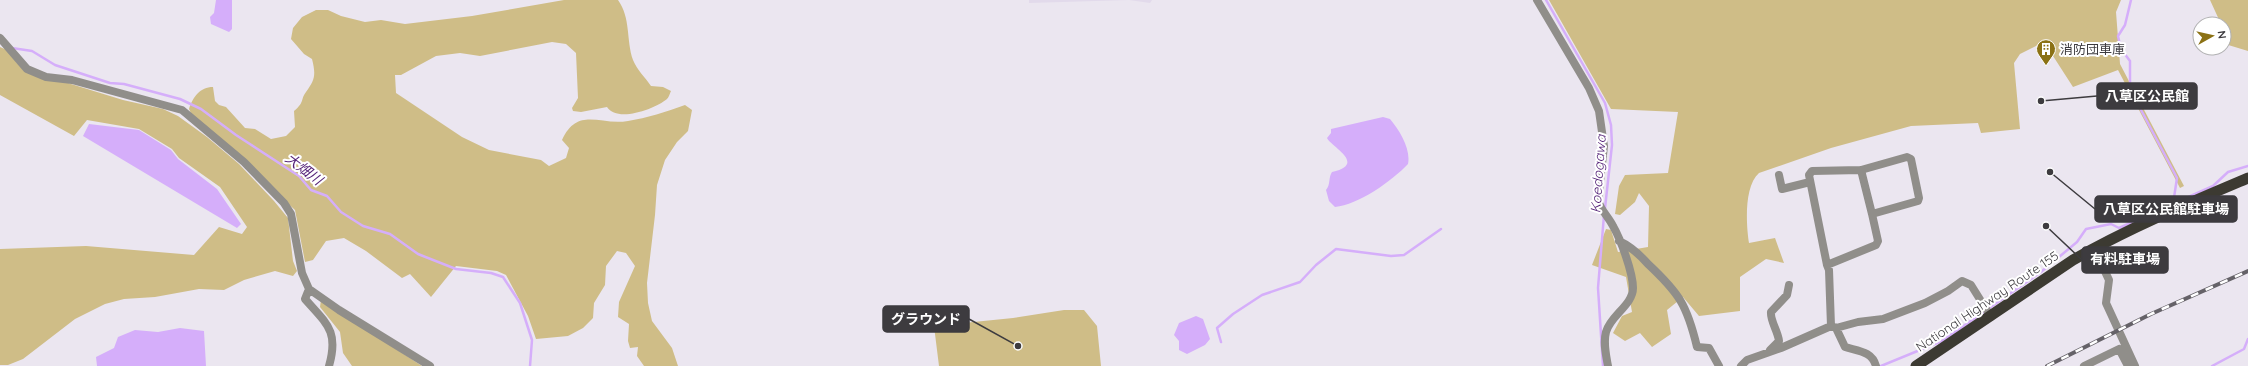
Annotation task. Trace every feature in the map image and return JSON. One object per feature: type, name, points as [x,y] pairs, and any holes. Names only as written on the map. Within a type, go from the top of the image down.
[{"type":"highway","name":"National Highway Route 155","points":[[1916,366],[1988,312],[2094,248],[2118,235],[2248,178]]},
{"type":"street","points":[[1537,0],[1589,88],[1600,111],[1604,146],[1598,200],[1600,209],[1609,220],[1619,241],[1632,280],[1633,291],[1628,300],[1611,321],[1606,332],[1605,351],[1608,366]]},
{"type":"street","points":[[0,38],[27,69],[46,77],[72,80],[182,110],[244,162],[284,203],[291,214],[302,273],[309,288],[339,310],[430,366]]},
{"type":"street","points":[[1872,214],[1918,202],[1919,198],[1911,158],[1906,157],[1861,170],[1812,171],[1809,175],[1829,270],[1833,327],[1845,347],[1870,354],[1874,358],[1876,366]]},
{"type":"street","points":[[1827,265],[1876,245],[1878,241],[1861,170]]},
{"type":"street","points":[[1779,175],[1782,189],[1810,182]]},
{"type":"street","points":[[1619,241],[1633,250],[1665,278],[1680,298],[1688,312],[1697,347],[1710,348],[1719,366]]},
{"type":"street","points":[[2094,248],[2109,280],[2106,303],[2134,366]]},
{"type":"street","points":[[1741,366],[1747,360],[1833,327],[1858,322],[1883,320],[1925,303],[1948,291],[1962,281],[1972,285],[1988,312]]},
{"type":"street","points":[[1768,352],[1779,342],[1778,330],[1770,318],[1771,312],[1787,295],[1789,285]]},
{"type":"street","points":[[309,288],[305,299],[327,325],[333,337],[334,349],[329,366]]},
{"type":"street","points":[[2084,366],[2119,349],[2128,366]]},
{"type":"shaded area","points":[[216,0],[232,0],[232,29],[229,32],[211,24],[210,17],[214,13]]},
{"type":"shaded area","points":[[564,0],[618,0],[627,22],[633,60],[651,86],[663,87],[671,91],[667,99],[654,107],[636,113],[619,114],[612,112],[607,107],[581,112],[573,111],[572,108],[578,98],[576,53],[566,44],[552,42],[480,56],[460,53],[436,56],[401,75],[395,75],[396,93],[462,137],[489,150],[541,160],[549,166],[566,158],[569,148],[562,140],[568,130],[575,123],[583,120],[618,122],[628,121],[685,105],[692,110],[688,131],[677,142],[665,160],[657,185],[647,283],[648,303],[652,321],[672,348],[678,366],[644,366],[637,356],[638,347],[630,348],[628,341],[629,324],[618,317],[619,302],[635,266],[626,253],[617,251],[606,266],[605,285],[594,303],[593,318],[583,328],[568,336],[536,339],[528,316],[506,275],[497,271],[456,266],[431,297],[410,274],[402,278],[366,251],[344,238],[326,241],[313,260],[305,262],[295,210],[192,115],[189,109],[193,100],[201,91],[208,87],[213,87],[215,101],[219,105],[226,107],[245,128],[255,129],[271,139],[286,136],[295,127],[294,111],[301,103],[314,77],[312,59],[304,54],[291,39],[293,28],[302,17],[316,10],[328,10],[341,16],[365,22],[381,20],[405,24],[472,16]]},
{"type":"shaded area","points":[[1029,0],[1129,0],[1029,3]]},
{"type":"shaded area","points":[[1129,0],[1152,0],[1150,3]]},
{"type":"shaded area","points":[[1549,0],[2121,0],[2116,12],[2120,64],[2184,186],[2180,188],[2118,70],[2073,87],[2044,42],[2020,54],[2014,63],[2020,129],[1981,133],[1978,123],[1911,126],[1831,148],[1759,173],[1754,179],[1748,196],[1747,226],[1749,243],[1775,238],[1784,263],[1766,259],[1740,277],[1740,311],[1699,316],[1683,297],[1667,310],[1671,334],[1652,347],[1640,333],[1625,341],[1613,333],[1622,316],[1632,312],[1626,277],[1592,265],[1606,229],[1611,230],[1618,252],[1648,247],[1649,206],[1639,193],[1635,202],[1620,215],[1615,214],[1619,186],[1625,175],[1668,173],[1678,112],[1611,109]]},
{"type":"shaded area","points":[[2210,0],[2248,0],[2248,51],[2232,46],[2232,16],[2217,16]]},
{"type":"shaded area","points":[[0,47],[9,51],[17,63],[71,84],[123,100],[163,109],[178,116],[207,137],[239,164],[288,218],[293,261],[297,271],[293,276],[275,271],[244,280],[224,290],[199,289],[155,297],[124,299],[105,304],[75,319],[23,359],[8,365],[0,365],[0,249],[86,246],[194,255],[219,227],[242,234],[247,227],[220,187],[179,158],[172,149],[139,129],[87,120],[74,136],[0,95]]},
{"type":"shaded area","points":[[1383,117],[1390,119],[1404,140],[1408,152],[1408,164],[1384,185],[1364,197],[1354,202],[1335,207],[1329,201],[1326,190],[1332,172],[1342,169],[1347,164],[1347,160],[1327,138],[1331,133],[1331,129]]},
{"type":"shaded area","points":[[89,124],[139,130],[171,150],[178,159],[217,189],[241,224],[237,228],[83,136]]},
{"type":"shaded area","points":[[321,300],[422,366],[352,366],[343,353],[340,332],[320,307]]},
{"type":"shaded area","points":[[1064,310],[1084,310],[1097,326],[1101,366],[939,366],[934,326],[1013,318]]},
{"type":"shaded area","points":[[1196,316],[1203,319],[1210,339],[1205,345],[1187,354],[1179,350],[1179,341],[1174,335],[1179,323]]},
{"type":"shaded area","points":[[180,328],[204,331],[206,366],[97,366],[96,357],[114,348],[118,337],[135,330],[158,332]]},
{"type":"waterway","name":"Koedogawa","points":[[1546,0],[1605,103],[1611,125],[1612,145],[1605,208]]},
{"type":"waterway","points":[[2131,0],[2125,25],[2118,36],[2121,49],[2130,61],[2130,89],[2177,178],[2173,204]]},
{"type":"waterway","name":"大畑川","points":[[12,48],[32,51],[55,65],[110,83],[124,84],[180,99],[201,109],[236,135],[299,176],[311,190],[327,196],[341,212],[363,226],[390,234],[418,254],[456,269],[491,273],[503,277],[520,303],[532,340],[530,366]]},
{"type":"waterway","points":[[1881,366],[1942,341],[2041,272],[2077,242],[2086,229],[2111,224],[2119,228],[2213,186],[2228,172],[2248,166]]},
{"type":"waterway","name":"Koedogawa","points":[[1603,366],[1598,288],[1604,215]]},
{"type":"waterway","points":[[1221,342],[1217,328],[1233,314],[1262,295],[1300,282],[1316,265],[1336,249],[1391,256],[1404,255],[1441,229]]},
{"type":"waterway","points":[[2212,366],[2244,349],[2248,339]]},
{"type":"railway","points":[[2047,366],[2151,314],[2248,271]]},
{"type":"place","name":"消防団車庫","points":[[2046,66]]},
{"type":"place","name":"八草区公民館","points":[[2041,101]]},
{"type":"place","name":"八草区公民館駐車場","points":[[2050,172]]},
{"type":"place","name":"有料駐車場","points":[[2046,226]]},
{"type":"place","name":"グラウンド","points":[[1018,346]]}]
